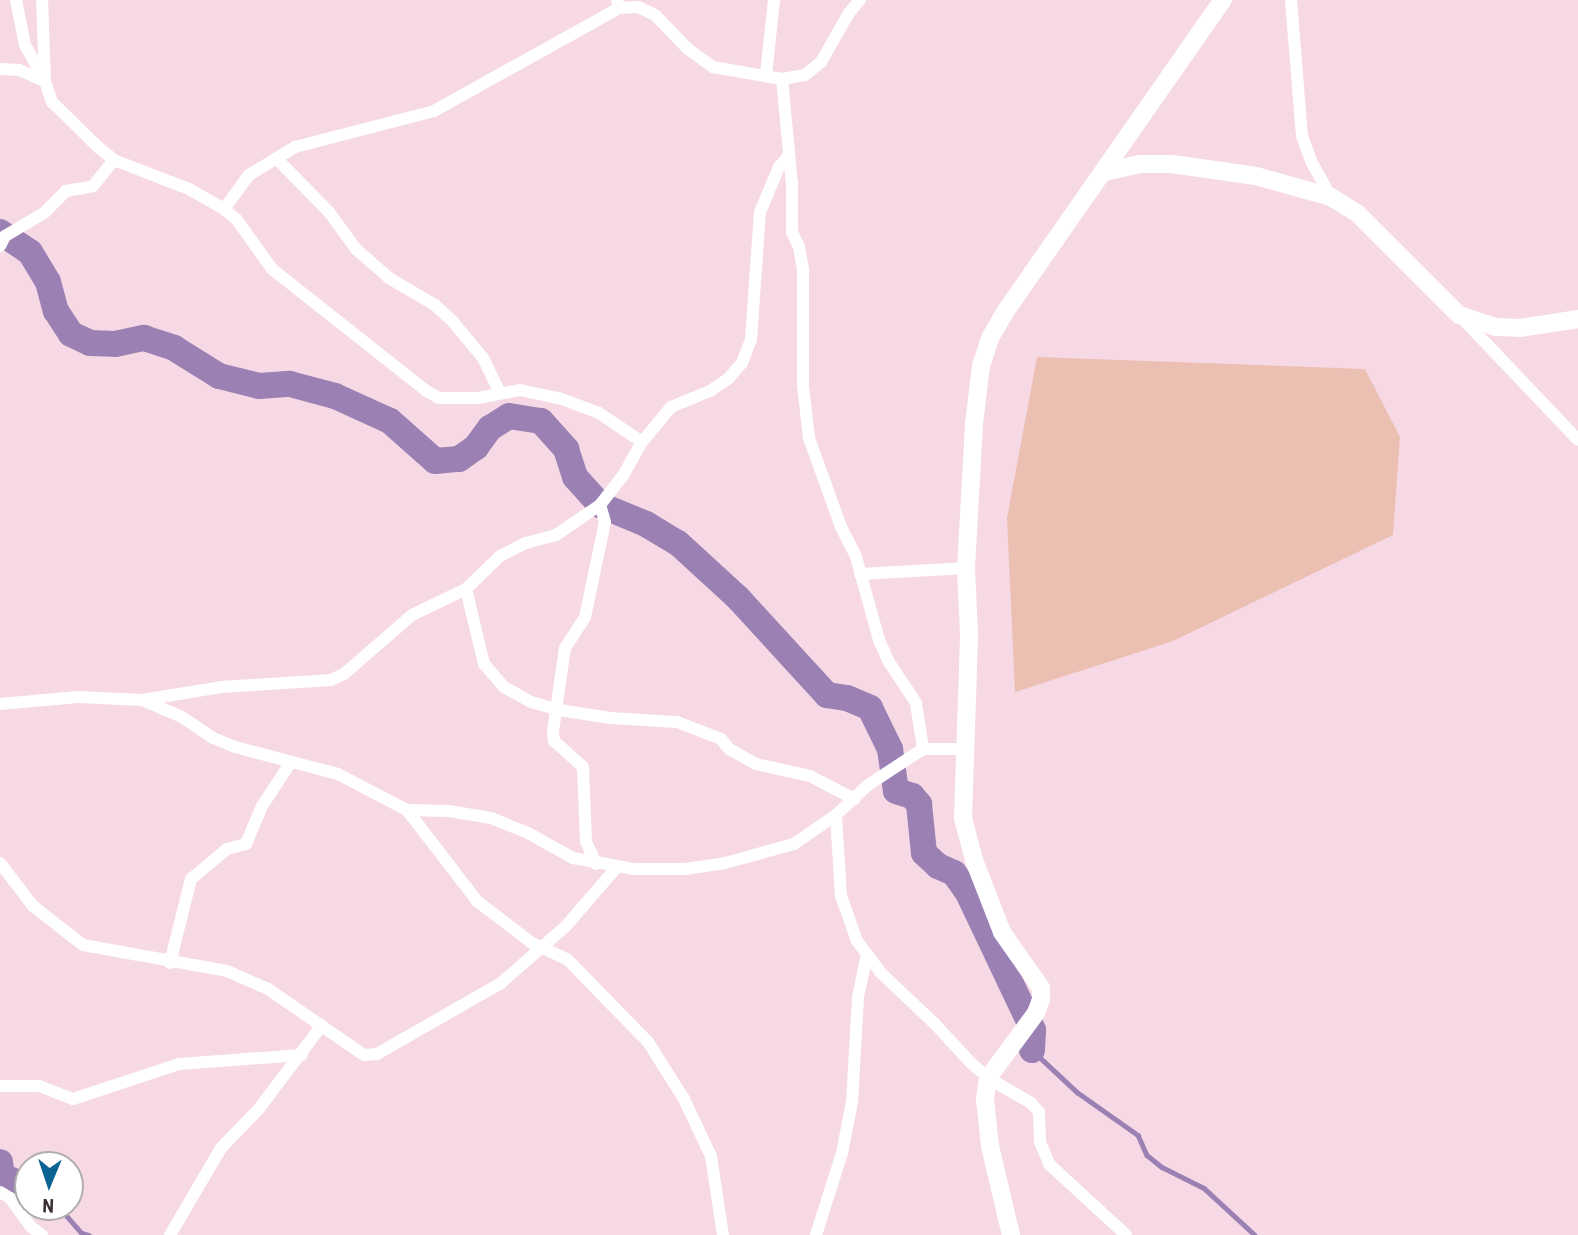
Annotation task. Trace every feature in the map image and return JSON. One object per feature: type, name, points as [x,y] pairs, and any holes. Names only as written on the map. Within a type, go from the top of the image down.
[{"type":"street","points":[[16,0],[25,45],[45,81],[52,102],[114,160],[189,189],[224,209],[237,220],[272,269],[425,390],[439,398],[459,399],[520,390],[599,413],[642,442]]},
{"type":"street","points":[[42,0],[45,81]]},
{"type":"street","points":[[766,75],[774,0]]},
{"type":"street","points":[[224,209],[249,175],[295,147],[345,131],[434,111],[618,4],[638,7],[655,15],[688,49],[713,67],[782,79],[805,75],[821,62],[849,13],[860,0]]},
{"type":"street","points":[[1011,1235],[986,1121],[988,1078],[1036,1013],[1041,999],[1041,988],[1003,932],[967,842],[963,818],[969,635],[966,568],[974,424],[986,347],[1005,312],[1223,0]]},
{"type":"street","points":[[1291,0],[1302,136],[1311,161],[1331,197]]},
{"type":"street","points":[[0,69],[19,70],[45,81]]},
{"type":"street","points":[[782,79],[792,232],[799,247],[803,282],[803,386],[809,438],[860,574],[879,640],[889,662],[916,702],[923,748]]},
{"type":"street","points":[[0,704],[78,697],[142,700],[222,687],[331,680],[357,664],[412,615],[466,589],[500,556],[526,543],[556,535],[600,505],[624,474],[642,442],[671,407],[710,391],[728,379],[742,363],[751,340],[760,212],[779,167],[789,155]]},
{"type":"street","points":[[275,158],[329,212],[356,249],[389,278],[435,304],[454,323],[483,358],[500,393]]},
{"type":"street","points":[[0,246],[5,236],[44,213],[66,191],[93,186],[114,160]]},
{"type":"street","points":[[1105,172],[1139,164],[1172,164],[1256,176],[1331,197],[1358,215],[1459,315],[1578,440]]},
{"type":"street","points":[[1459,315],[1495,327],[1520,328],[1578,319]]},
{"type":"street","points":[[596,864],[586,842],[583,767],[554,741],[565,648],[585,617],[605,522],[600,505]]},
{"type":"street","points":[[860,574],[966,568]]},
{"type":"street","points":[[466,589],[484,664],[504,687],[531,702],[559,710],[611,718],[677,722],[721,739],[729,749],[755,764],[810,776],[854,799]]},
{"type":"street","points":[[142,700],[182,718],[213,738],[338,774],[407,810],[477,901],[532,943],[568,959],[629,1020],[664,1065],[684,1099],[710,1156],[723,1235]]},
{"type":"street","points":[[407,810],[449,811],[491,818],[528,833],[573,858],[596,864],[685,869],[758,855],[794,844],[836,815],[889,770],[923,748],[965,749]]},
{"type":"street","points":[[170,963],[191,879],[227,849],[246,844],[261,806],[291,762]]},
{"type":"street","points":[[836,815],[841,895],[849,924],[867,954],[988,1078],[1017,1093],[1039,1112],[1040,1142],[1050,1165],[1126,1235]]},
{"type":"street","points":[[0,863],[33,906],[83,945],[170,963],[228,971],[268,989],[322,1025],[353,1050],[364,1055],[377,1054],[501,983],[544,947],[617,867]]},
{"type":"street","points":[[816,1235],[842,1153],[852,1102],[858,997],[867,954]]},
{"type":"street","points":[[170,1235],[221,1148],[258,1110],[322,1025]]},
{"type":"street","points":[[0,1086],[39,1086],[73,1098],[178,1064],[302,1055]]},
{"type":"street","points":[[0,1192],[10,1198],[30,1226],[42,1235]]},
{"type":"shaded area","points":[[1037,357],[1365,369],[1400,437],[1393,535],[1173,641],[1015,692],[1007,518]]},
{"type":"waterway","points":[[0,232],[30,252],[48,282],[56,311],[71,334],[90,343],[115,344],[144,338],[174,348],[219,376],[259,386],[290,384],[335,396],[390,421],[435,461],[459,459],[476,447],[490,428],[509,416],[541,421],[566,449],[575,477],[600,505],[646,524],[678,543],[738,598],[827,695],[847,698],[870,708],[890,749],[896,791],[912,796],[919,804],[924,853],[938,866],[954,873],[968,893],[1033,1030],[1032,1050]]},
{"type":"waterway","points":[[1032,1050],[1077,1092],[1138,1135],[1147,1155],[1162,1167],[1204,1188],[1255,1235]]},
{"type":"waterway","points":[[0,1162],[2,1176],[14,1181]]},
{"type":"waterway","points":[[71,1221],[82,1233],[89,1235]]}]
